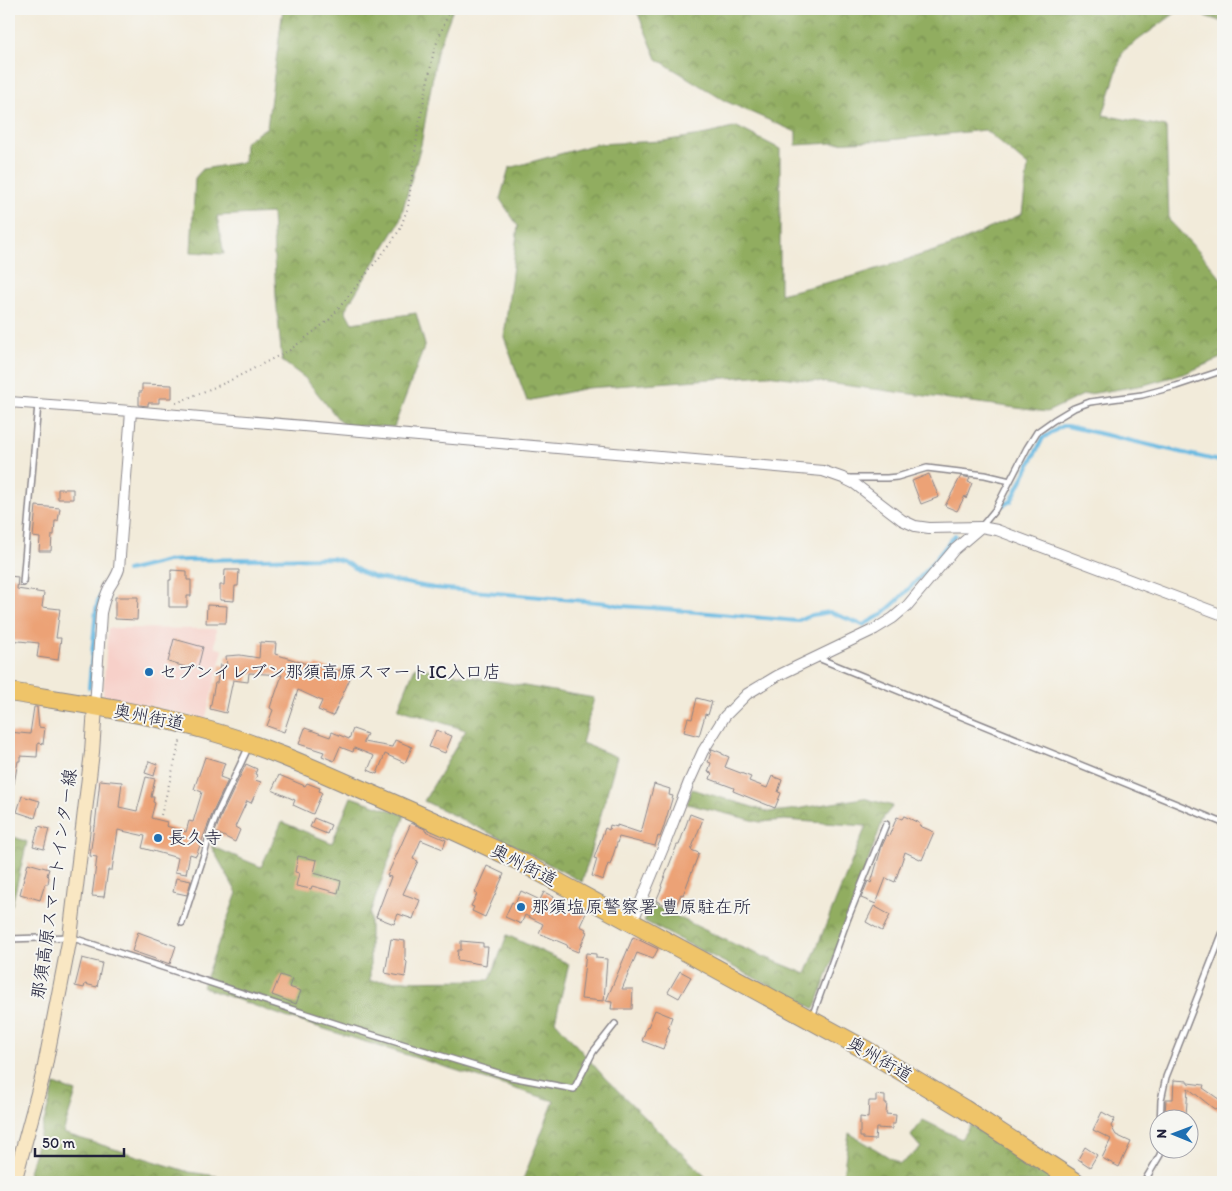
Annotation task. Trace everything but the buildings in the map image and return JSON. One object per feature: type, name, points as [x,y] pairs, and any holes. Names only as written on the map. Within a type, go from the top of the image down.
[{"type":"highway","name":"奥州街道","points":[[9,692],[185,724],[250,743],[304,764],[466,836],[521,862],[866,1050],[964,1109],[1076,1182]]},
{"type":"main road","name":"那須高原スマートインター線","points":[[14,1182],[44,1071],[70,937],[92,752],[95,707]]},
{"type":"street","points":[[9,402],[823,472],[855,484],[902,520],[915,526],[929,528],[981,527],[997,530],[1223,614]]},
{"type":"street","points":[[95,707],[101,613],[104,600],[119,569],[131,411]]},
{"type":"street","points":[[632,923],[689,782],[703,751],[725,716],[747,694],[777,676],[817,658],[893,618],[907,606],[954,550],[981,527]]},
{"type":"lane","points":[[981,527],[995,510],[1027,448],[1038,432],[1054,420],[1074,408],[1090,402],[1142,395],[1176,386],[1223,369]]},
{"type":"lane","points":[[23,583],[38,404]]},
{"type":"lane","points":[[843,478],[897,477],[927,468],[985,475],[1010,481]]},
{"type":"lane","points":[[817,658],[1223,823]]},
{"type":"lane","points":[[182,923],[217,814],[250,743]]},
{"type":"lane","points":[[811,1020],[848,918],[886,824]]},
{"type":"lane","points":[[1161,1108],[1166,1077],[1223,932]]},
{"type":"lane","points":[[9,939],[70,937],[340,1025],[511,1077],[574,1089],[593,1052],[616,1024]]},
{"type":"lane","points":[[1144,1182],[1158,1158]]},
{"type":"path","points":[[153,414],[227,382],[290,350],[330,319],[391,243],[400,229],[408,207],[418,130],[434,50],[450,9]]},
{"type":"path","points":[[161,815],[185,724]]},
{"type":"shaded area","points":[[108,628],[216,629],[215,647],[223,650],[205,720],[103,695]]},
{"type":"green space","points":[[283,9],[453,9],[437,52],[421,145],[399,223],[345,310],[352,323],[416,313],[425,345],[394,427],[343,425],[305,378],[282,361],[276,298],[272,213],[217,216],[224,254],[191,252],[195,178],[203,169],[244,162],[245,142],[267,127]]},
{"type":"green space","points":[[636,9],[1181,9],[1123,51],[1103,115],[1166,127],[1169,220],[1202,255],[1223,281],[1223,357],[1186,373],[1144,385],[1083,395],[1047,412],[767,375],[587,388],[527,401],[504,337],[518,226],[500,199],[509,168],[596,144],[663,141],[737,127],[780,149],[780,294],[854,276],[950,246],[1022,214],[1028,166],[985,130],[889,140],[796,145],[796,132],[725,101],[657,59]]},
{"type":"green space","points":[[1183,9],[1223,9],[1223,22]]},
{"type":"green space","points":[[415,667],[594,698],[582,743],[617,757],[582,882],[508,842],[424,801],[466,730],[398,709]]},
{"type":"green space","points":[[692,789],[769,812],[863,798],[893,806],[884,817],[815,1009],[644,921],[653,905],[738,946],[806,974],[866,826],[785,820],[760,822],[687,804]]},
{"type":"green space","points":[[351,797],[405,815],[370,913],[370,981],[490,980],[507,935],[569,964],[555,1021],[605,1078],[711,1182],[522,1182],[554,1101],[286,1017],[202,987],[237,893],[211,846],[261,867],[282,822],[332,843]]},
{"type":"green space","points":[[9,835],[27,842],[12,905],[9,904]]},
{"type":"green space","points":[[55,1084],[76,1092],[63,1133],[189,1172],[236,1179],[242,1182],[26,1182]]},
{"type":"green space","points":[[923,1120],[961,1139],[970,1125],[1058,1182],[842,1182],[849,1133],[900,1164],[921,1148],[911,1136]]},
{"type":"waterway","points":[[1004,505],[1011,501],[1043,438],[1062,426],[1223,462]]},
{"type":"waterway","points":[[127,571],[167,561],[332,558],[343,561],[363,573],[377,578],[434,588],[797,621],[812,615],[830,612],[863,625],[881,615],[898,600],[925,572],[955,535]]},
{"type":"waterway","points":[[108,581],[112,573]]},
{"type":"waterway","points":[[89,688],[96,610],[102,592]]},
{"type":"place","name":"セブンイレブン那須高原スマートIC入口店","points":[[149,672]]},
{"type":"place","name":"長久寺","points":[[158,838]]},
{"type":"place","name":"那須塩原警察署 豊原駐在所","points":[[521,907]]}]
